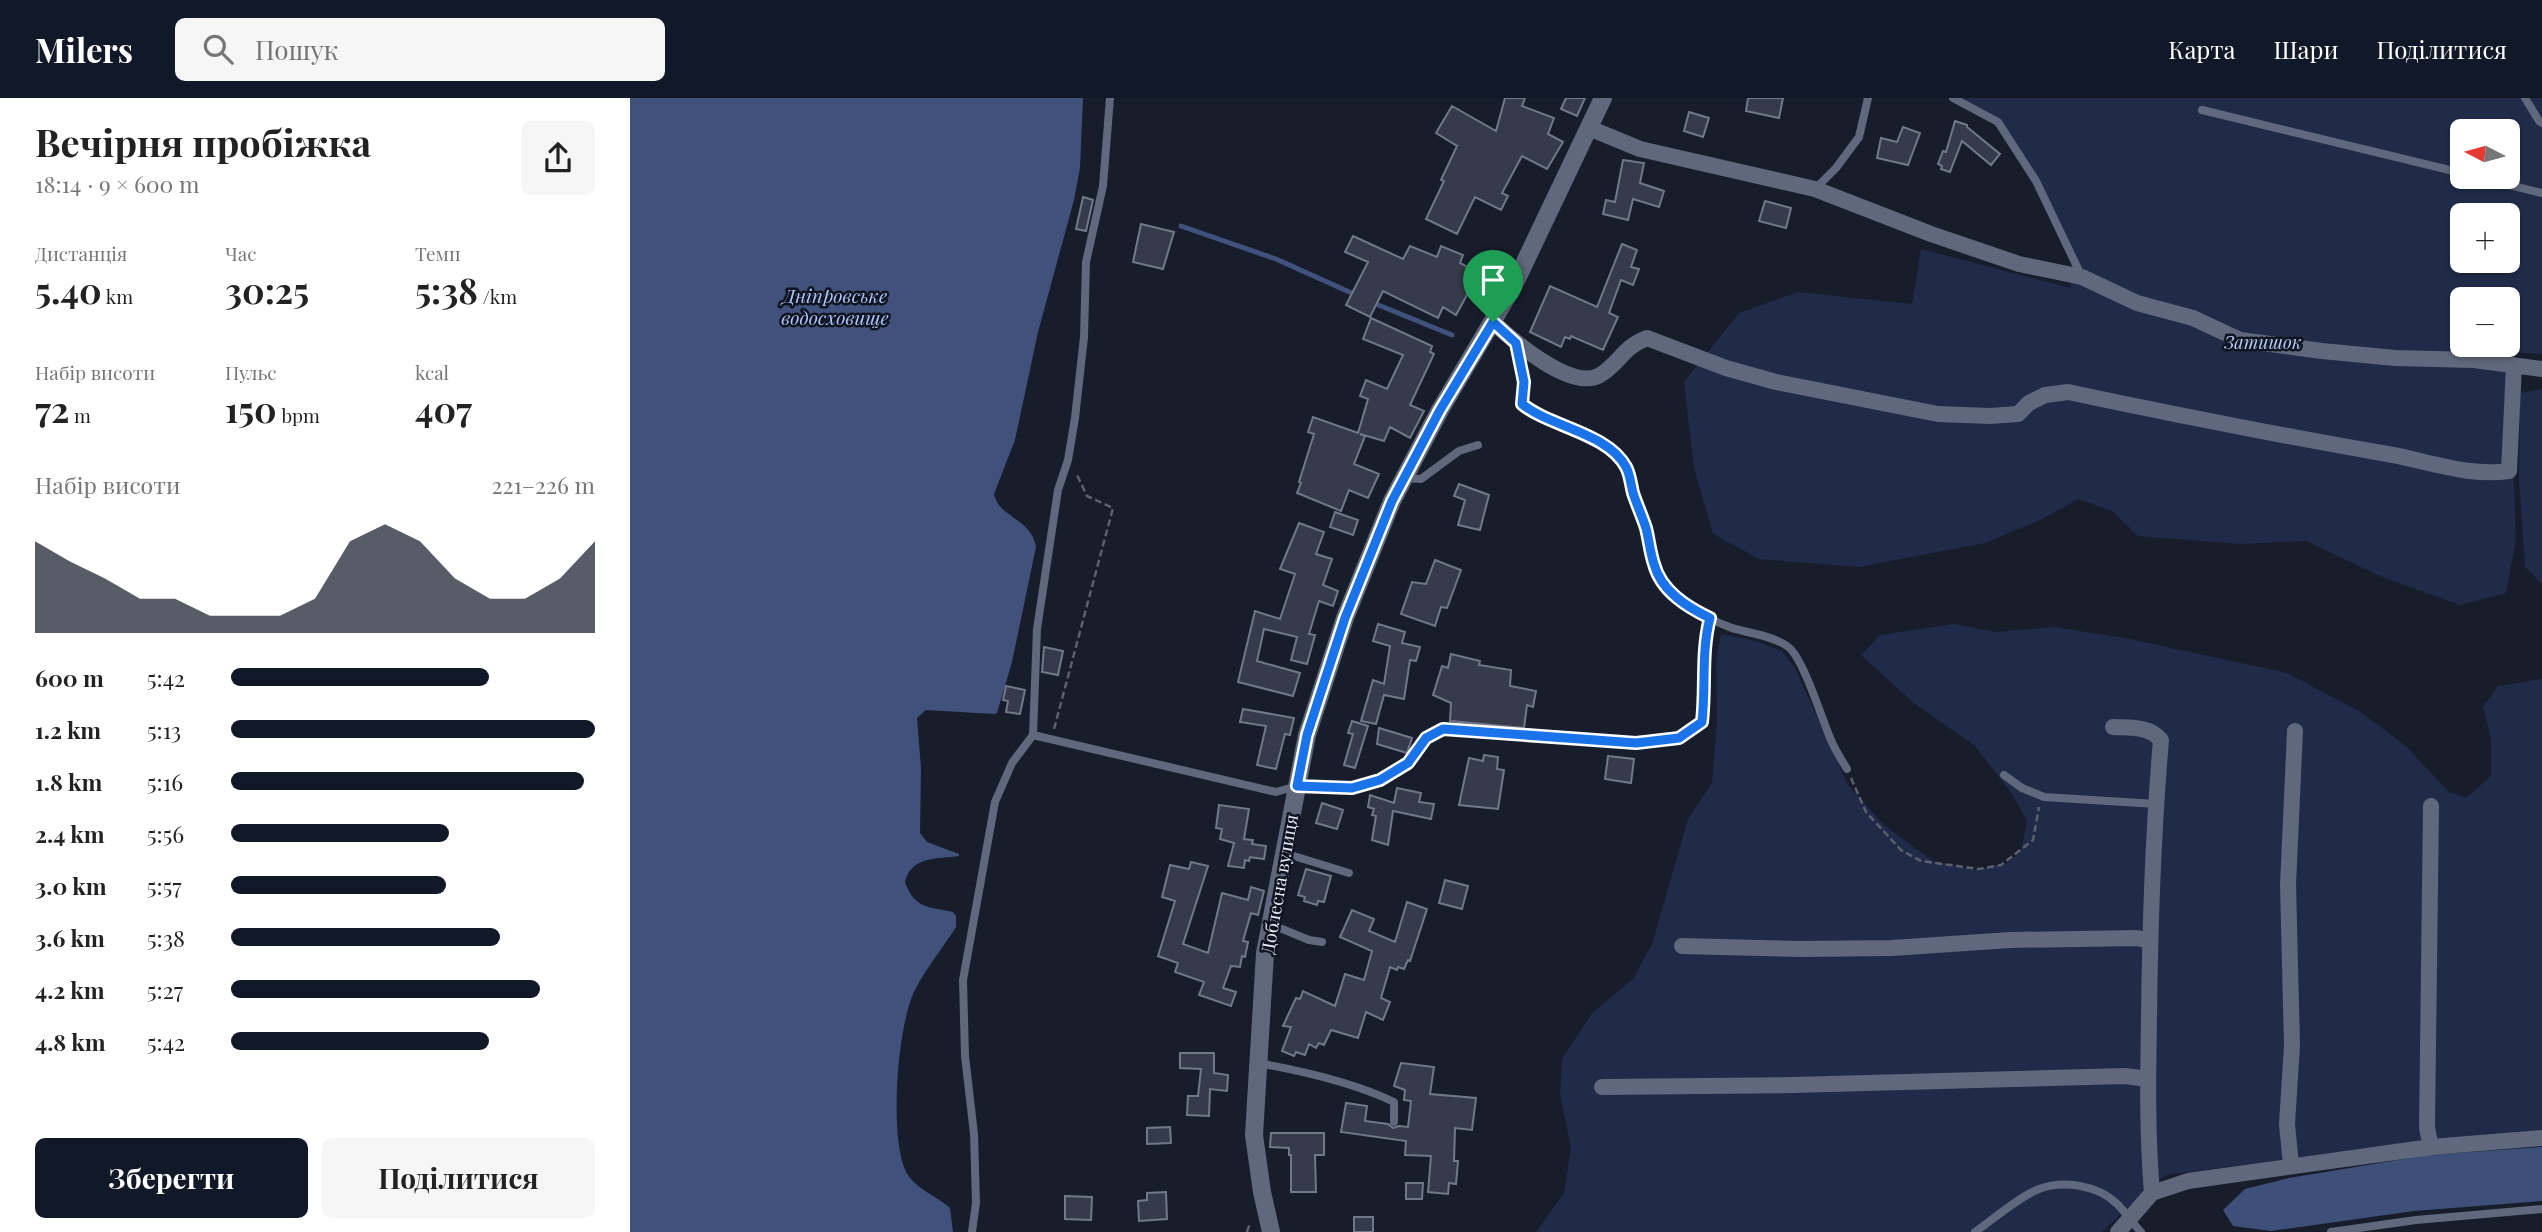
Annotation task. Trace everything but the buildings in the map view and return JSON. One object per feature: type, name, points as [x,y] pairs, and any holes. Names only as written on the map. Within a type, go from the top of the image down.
[{"type":"street","name":"Доблесна вулиця","points":[[1271,1232],[1254,1135],[1265,953],[1307,735],[1345,618],[1392,501],[1440,410],[1514,285],[1603,98]]},
{"type":"street","points":[[1589,128],[1640,149],[1815,189],[1931,234],[2019,264],[2082,277],[2137,303],[2193,318],[2239,340],[2395,358],[2474,360],[2542,369]]},
{"type":"street","points":[[1493,322],[1516,343],[1564,373],[1584,379],[1600,376],[1633,343],[1647,338],[1726,368],[1776,382],[1938,414],[2018,414],[2029,403],[2045,394],[2068,392],[2340,447],[2496,473],[2509,471],[2514,365]]},
{"type":"street","points":[[2113,727],[2141,728],[2155,733],[2161,740],[2150,941],[2148,1079],[2152,1193],[2130,1228]]},
{"type":"street","points":[[2291,1165],[2287,1124],[2292,1045],[2288,885],[2295,732]]},
{"type":"street","points":[[2431,806],[2427,1128],[2431,1147]]},
{"type":"street","points":[[1682,946],[1879,948],[2022,940],[2137,938],[2150,941]]},
{"type":"street","points":[[1602,1087],[2125,1076],[2148,1079]]},
{"type":"street","points":[[2152,1193],[2188,1181],[2291,1165],[2431,1147],[2542,1138]]},
{"type":"lane","points":[[972,1232],[976,1203],[974,1134],[964,1056],[962,980],[995,802],[1012,763],[1033,735],[1037,629],[1058,491],[1068,460],[1084,337],[1086,262],[1103,186],[1110,98]]},
{"type":"lane","points":[[1815,189],[1836,168],[1859,137],[1868,98]]},
{"type":"lane","points":[[1953,98],[1998,122],[2036,181],[2082,277]]},
{"type":"lane","points":[[2525,98],[2542,123]]},
{"type":"lane","points":[[2202,110],[2450,170]]},
{"type":"lane","points":[[2520,187],[2542,192]]},
{"type":"lane","points":[[1404,478],[1421,479],[1459,451],[1478,445]]},
{"type":"lane","points":[[1033,735],[1276,792],[1297,786],[1352,788],[1380,780],[1408,763],[1426,738],[1443,729],[1636,743],[1679,738],[1702,722],[1705,637],[1710,618],[1725,627],[1767,637],[1789,647],[1802,667],[1831,740],[1846,769]]},
{"type":"lane","points":[[2004,775],[2022,788],[2045,797],[2156,804]]},
{"type":"lane","points":[[1284,853],[1349,873]]},
{"type":"lane","points":[[1270,924],[1309,940],[1322,942]]},
{"type":"lane","points":[[1258,1063],[1287,1068],[1376,1094],[1394,1102],[1394,1122]]},
{"type":"lane","points":[[1975,1232],[2037,1189],[2055,1185],[2099,1191],[2117,1203],[2130,1228]]},
{"type":"lane","points":[[2332,1232],[2416,1220],[2542,1209]]},
{"type":"path","points":[[1516,343],[1524,382],[1522,404],[1536,415],[1582,434],[1612,451],[1626,467],[1642,516],[1654,567],[1668,590],[1688,608],[1710,618]]},
{"type":"path","points":[[1054,739],[1070,665],[1113,508],[1087,496],[1068,460]]},
{"type":"path","points":[[1846,769],[1866,812],[1902,850],[1921,861],[1979,869],[2001,865],[2033,841],[2038,808],[2045,797]]},
{"type":"path","points":[[1247,1232],[1250,1223],[1253,1232]]},
{"type":"green space","name":"Затишок","points":[[1958,98],[2542,98],[2542,354],[2520,353],[2520,287],[2450,287],[2450,357],[2509,357],[2516,539],[2506,593],[2460,605],[2380,576],[2306,541],[2241,544],[2138,536],[2112,511],[2078,499],[2042,519],[1985,543],[1859,567],[1759,559],[1713,534],[1694,468],[1684,382],[1739,313],[1798,292],[1912,304],[1921,249],[2071,288],[2071,245],[2001,120]]},
{"type":"green space","points":[[2542,389],[2542,584],[2525,567],[2519,480],[2520,393]]},
{"type":"green space","points":[[1953,624],[1996,632],[2053,627],[2125,638],[2287,673],[2359,711],[2406,746],[2448,791],[2466,798],[2491,776],[2491,739],[2483,707],[2498,686],[2542,679],[2542,1132],[2409,1143],[2166,1175],[2101,1232],[1536,1232],[1564,1193],[1571,1148],[1560,1094],[1562,1059],[1592,1013],[1633,979],[1652,944],[1688,819],[1712,783],[1717,720],[1716,660],[1721,634],[1756,641],[1782,651],[1795,668],[1848,785],[1885,826],[1933,861],[1974,870],[2007,863],[2021,851],[2027,821],[2012,794],[1975,746],[1914,703],[1861,655],[1880,635]]},
{"type":"shaded area","points":[[2542,1147],[2542,1201],[2414,1211],[2271,1231],[2233,1226],[2223,1210],[2245,1189],[2289,1178],[2428,1155]]},
{"type":"water","name":"Дніпровське водосховище","points":[[630,98],[1083,98],[1080,168],[1074,200],[1038,332],[1015,440],[994,494],[1002,508],[1028,530],[1036,547],[1012,662],[997,713],[926,710],[917,718],[921,768],[920,833],[927,842],[959,856],[919,863],[913,867],[905,882],[918,902],[953,912],[956,916],[956,927],[919,982],[909,1006],[897,1084],[898,1138],[908,1175],[917,1185],[950,1208],[953,1232],[630,1232]]},
{"type":"waterway","points":[[1181,226],[1276,259],[1356,295]]},
{"type":"waterway","points":[[1371,302],[1452,335]]},
{"type":"route","points":[[1493,322],[1516,343],[1524,382],[1522,404],[1536,415],[1582,434],[1612,451],[1626,467],[1651,547],[1654,567],[1668,590],[1688,608],[1710,618],[1705,637],[1702,722],[1679,738],[1636,743],[1443,729],[1426,738],[1408,763],[1380,780],[1352,788],[1297,786],[1307,735],[1345,618],[1392,501],[1440,410],[1493,322]]}]
